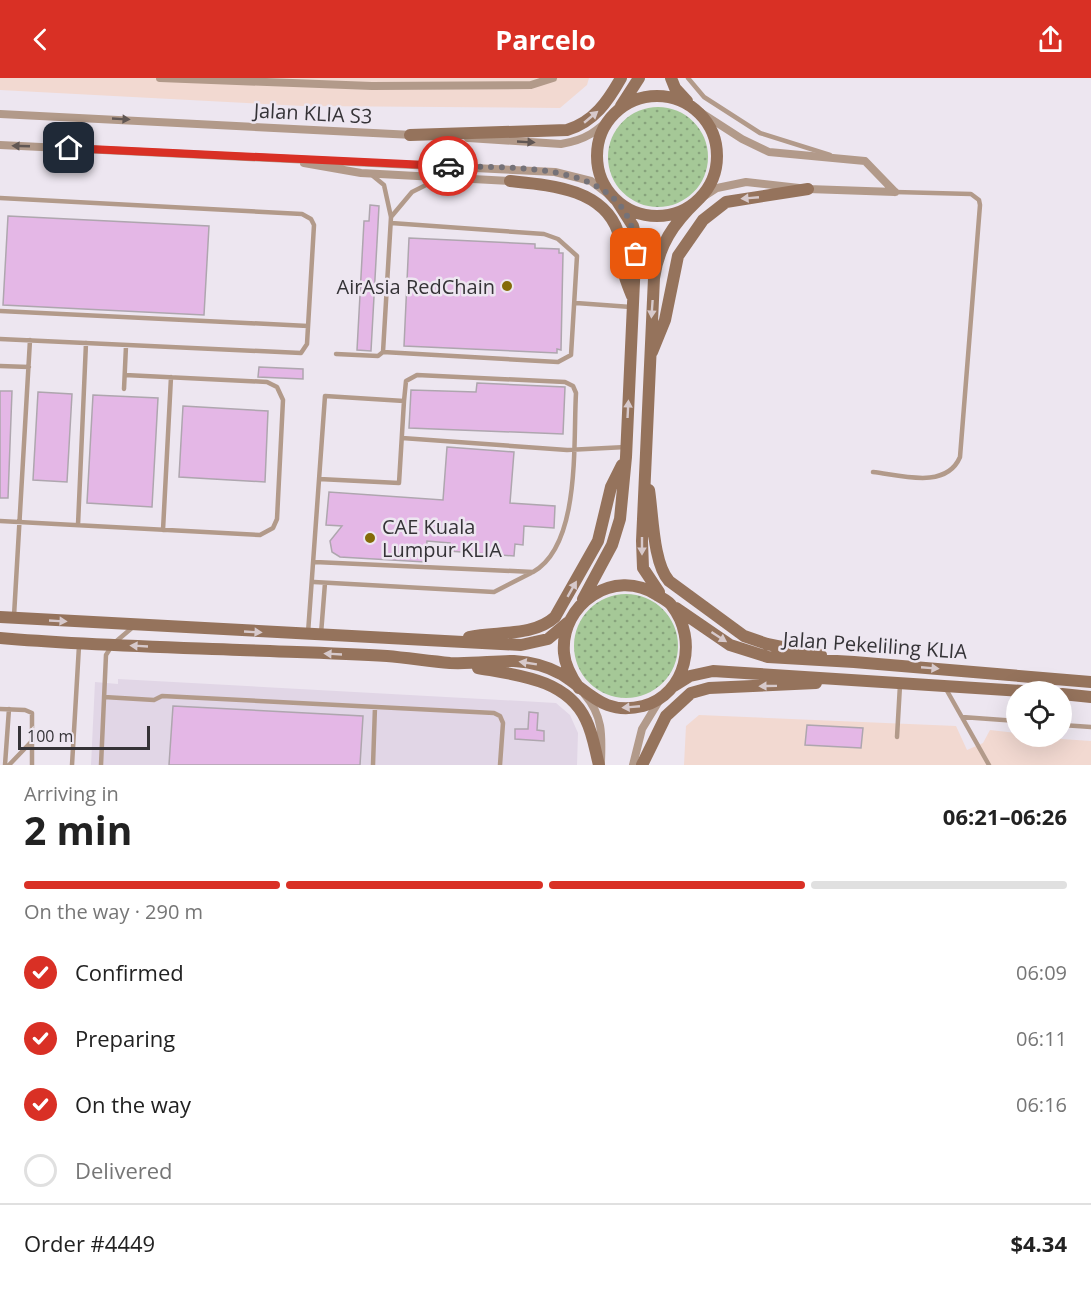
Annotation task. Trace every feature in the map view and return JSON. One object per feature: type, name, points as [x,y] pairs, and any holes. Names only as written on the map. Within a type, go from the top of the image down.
[{"type":"street","points":[[160,78],[372,86],[516,85],[538,84],[553,78]]},
{"type":"street","points":[[410,135],[567,130],[588,121],[597,113],[621,78]]},
{"type":"street","name":"Jalan Pekeliling KLIA","points":[[639,78],[603,130],[597,149],[598,169],[604,186],[633,226],[636,238],[626,452],[617,530],[603,563],[569,621],[564,637],[566,665],[579,688],[593,700],[610,707],[628,708],[645,705],[690,676],[713,671],[1006,689]]},
{"type":"street","name":"Jalan Pekeliling KLIA","points":[[670,690],[686,662],[687,641],[684,624],[671,604],[654,587],[644,568],[644,465],[654,278],[659,254],[671,229],[709,188],[716,171],[718,154],[715,136],[706,121],[682,97],[671,78]]},
{"type":"street","name":"Jalan Pekeliling KLIA","points":[[614,114],[639,98],[653,96],[668,96],[694,108]]},
{"type":"street","points":[[694,108],[737,136],[769,152],[799,157],[837,157],[865,161],[895,192]]},
{"type":"street","name":"Jalan KLIA S3","points":[[0,114],[561,144],[589,137],[614,114]]},
{"type":"street","points":[[0,145],[555,172],[591,181],[616,201]]},
{"type":"street","points":[[282,158],[328,169],[361,173],[510,181],[571,191],[587,197],[604,209],[619,234],[623,271],[633,303]]},
{"type":"street","points":[[697,201],[717,188],[746,182],[808,189],[895,192]]},
{"type":"street","points":[[649,361],[665,320],[678,256],[703,220],[726,202],[808,189]]},
{"type":"street","name":"Jalan Pekeliling KLIA","points":[[616,201],[631,211],[648,216],[674,214],[697,201]]},
{"type":"street","points":[[450,640],[491,632],[531,630],[548,624],[555,617],[598,541],[611,487],[626,452]]},
{"type":"street","points":[[644,465],[656,528],[657,557],[663,574],[669,581],[744,636],[767,644],[854,662]]},
{"type":"street","name":"Jalan Pekeliling KLIA","points":[[579,605],[595,592],[615,585],[635,585],[650,590],[730,645],[758,655],[781,659],[854,662],[1091,682]]},
{"type":"street","points":[[0,617],[315,635],[531,644],[548,639],[569,621]]},
{"type":"street","points":[[0,638],[387,656],[452,663],[529,677],[565,694],[586,719],[600,765]]},
{"type":"street","points":[[452,663],[535,664],[559,673],[579,688],[592,703],[602,726],[600,765]]},
{"type":"street","points":[[642,765],[666,717],[682,699],[700,689],[796,685],[847,678]]},
{"type":"street","points":[[633,765],[636,747],[649,714],[670,690]]},
{"type":"street","points":[[1072,695],[1091,697]]},
{"type":"lane","points":[[688,78],[704,97],[760,133],[837,157]]},
{"type":"lane","points":[[361,173],[375,176],[384,185],[391,220],[383,352]]},
{"type":"lane","points":[[391,220],[404,199],[422,185],[452,178]]},
{"type":"lane","points":[[873,472],[932,478],[953,468],[960,457],[979,217],[979,200],[971,194],[895,192]]},
{"type":"lane","points":[[0,198],[306,215],[314,225],[306,349],[298,354],[0,339]]},
{"type":"lane","points":[[336,354],[378,356],[383,352],[563,361],[568,359],[573,350],[577,256],[571,248],[552,235],[391,220]]},
{"type":"lane","points":[[576,303],[633,303]]},
{"type":"lane","points":[[0,311],[308,326]]},
{"type":"lane","points":[[14,618],[30,340]]},
{"type":"lane","points":[[78,525],[86,343]]},
{"type":"lane","points":[[124,389],[126,346]]},
{"type":"lane","points":[[0,366],[29,367]]},
{"type":"lane","points":[[0,521],[260,535],[273,528],[277,519],[283,400],[277,387],[267,382],[125,375]]},
{"type":"lane","points":[[314,582],[494,592],[533,572],[549,558],[566,525],[570,508],[576,393],[569,383],[413,375],[405,384],[399,483],[319,479]]},
{"type":"lane","points":[[163,530],[171,377]]},
{"type":"lane","points":[[315,635],[314,582],[325,396],[404,401]]},
{"type":"lane","points":[[402,438],[626,452]]},
{"type":"lane","points":[[315,561],[533,572]]},
{"type":"lane","points":[[315,635],[325,583]]},
{"type":"lane","points":[[101,765],[106,655],[113,644],[135,625]]},
{"type":"lane","points":[[72,765],[79,643]]},
{"type":"lane","points":[[897,737],[900,682]]},
{"type":"lane","points":[[943,684],[989,765]]},
{"type":"lane","points":[[104,697],[154,700],[162,696],[497,714],[503,723],[500,765]]},
{"type":"lane","points":[[373,765],[375,707]]},
{"type":"lane","points":[[0,709],[25,710],[32,713],[32,765]]},
{"type":"lane","points":[[7,765],[9,709]]},
{"type":"lane","points":[[962,717],[1006,720]]},
{"type":"lane","points":[[1072,726],[1091,727]]},
{"type":"lane","points":[[7,765],[33,740]]},
{"type":"shaded area","points":[[0,78],[589,78],[587,85],[560,108],[303,106],[0,90]]},
{"type":"shaded area","points":[[118,679],[556,703],[570,715],[578,733],[577,765],[91,765],[95,682],[118,684]]},
{"type":"shaded area","points":[[699,715],[956,726],[967,750],[983,743],[990,730],[1006,732],[1006,747],[1072,747],[1072,740],[1091,741],[1091,765],[684,765],[686,726]]},
{"type":"green space","points":[[658,107],[677,110],[694,121],[705,138],[708,157],[705,176],[694,193],[677,204],[658,207],[639,204],[622,193],[611,176],[608,157],[611,138],[622,121],[639,110]]},
{"type":"green space","points":[[626,594],[646,598],[663,609],[674,626],[678,646],[674,666],[663,683],[646,694],[626,698],[606,694],[589,683],[578,666],[574,646],[578,626],[589,609],[606,598]]},
{"type":"building","points":[[370,205],[379,206],[371,351],[357,350],[364,221],[369,221]]},
{"type":"building","points":[[8,216],[209,226],[204,315],[3,305]]},
{"type":"building","points":[[409,238],[535,244],[535,248],[559,249],[559,253],[563,253],[561,350],[557,349],[557,353],[404,346]]},
{"type":"building","points":[[259,367],[303,369],[303,379],[258,377]]},
{"type":"building","points":[[477,383],[565,387],[563,434],[409,428],[411,390],[476,392]]},
{"type":"building","points":[[0,391],[12,391],[8,498],[0,498]]},
{"type":"building","points":[[38,392],[72,394],[67,482],[33,480]]},
{"type":"building","points":[[93,395],[158,398],[152,507],[87,503]]},
{"type":"building","points":[[183,406],[268,411],[265,482],[179,477]]},
{"type":"building","points":[[447,447],[514,452],[510,503],[555,506],[554,528],[524,526],[523,545],[515,544],[514,556],[449,551],[450,543],[427,541],[425,562],[340,557],[332,552],[330,541],[342,526],[326,525],[329,492],[443,500]]},
{"type":"building","points":[[173,706],[363,716],[360,765],[169,765]]},
{"type":"building","points":[[529,712],[538,713],[537,730],[544,731],[544,741],[515,739],[515,729],[528,729]]},
{"type":"building","points":[[807,725],[863,728],[861,748],[805,745]]},
{"type":"way so far","points":[[448,166],[555,172],[591,181],[616,201],[627,215],[636,238],[636,254]]},
{"type":"place","name":"AirAsia RedChain","points":[[507,286]]},
{"type":"place","name":"CAE Kuala Lumpur KLIA","points":[[370,538]]},
{"type":"route","points":[[69,148],[448,166]]}]
